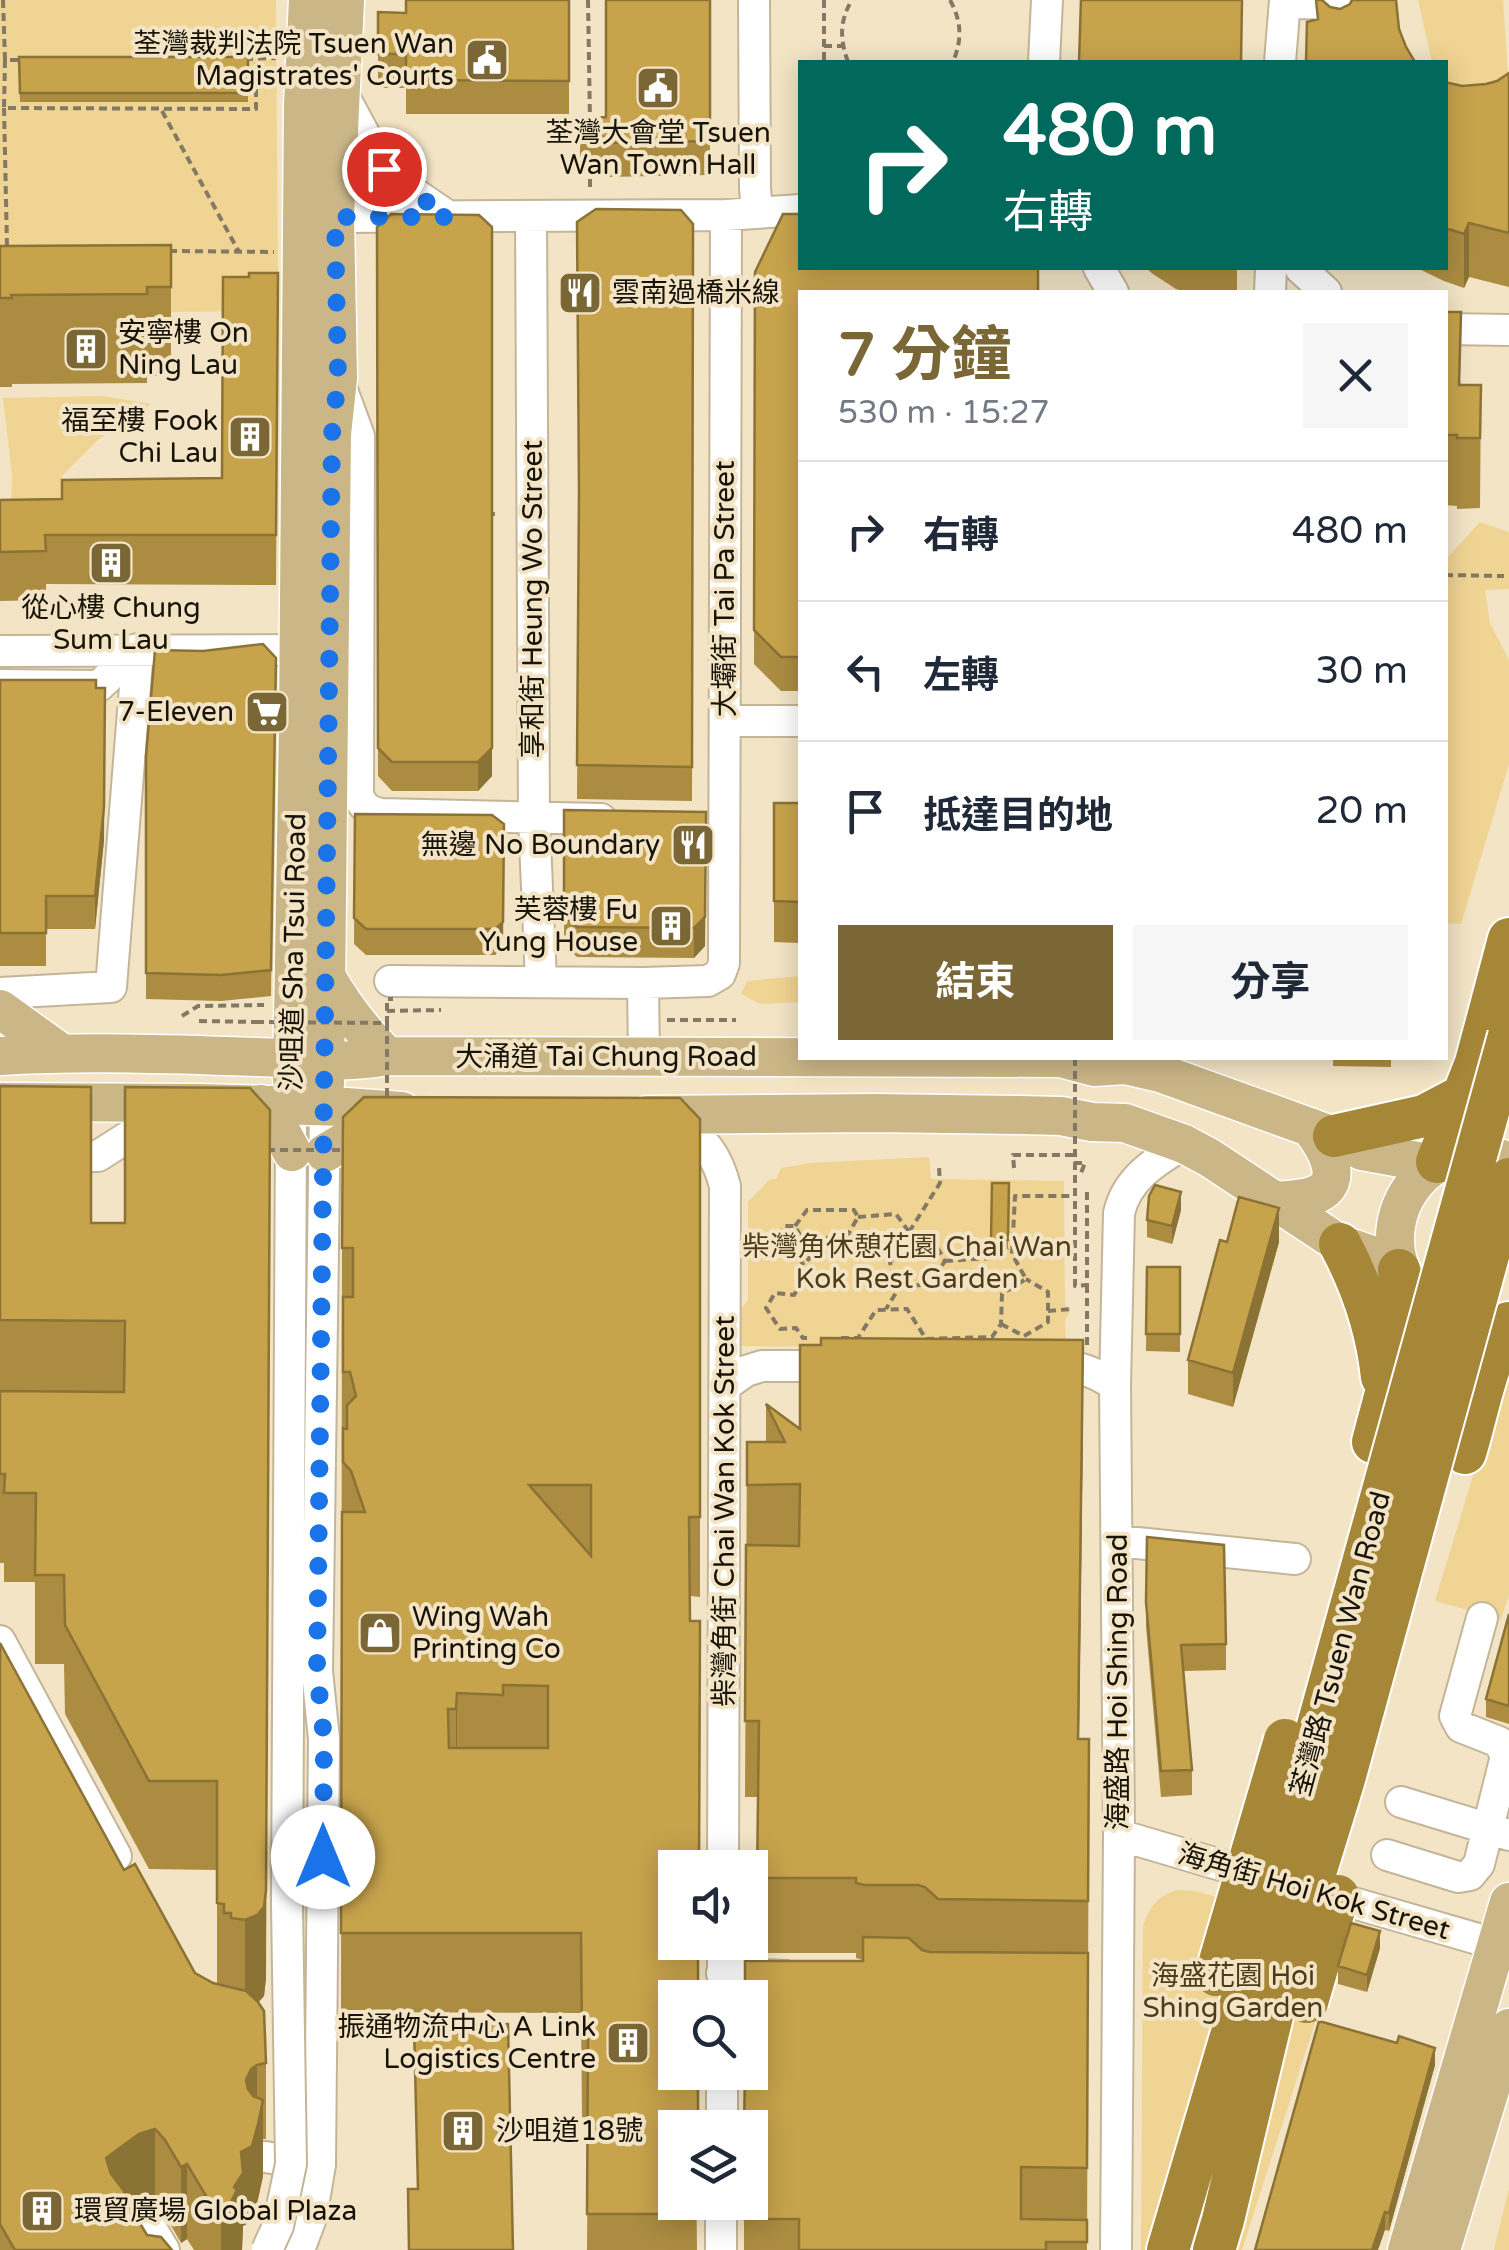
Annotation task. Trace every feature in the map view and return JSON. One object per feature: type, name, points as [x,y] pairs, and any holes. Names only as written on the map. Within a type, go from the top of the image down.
[{"type":"highway","points":[[1436,1163],[1476,1063],[1498,1030],[1509,939]]},
{"type":"highway","name":"荃灣路 Tsuen Wan Road","points":[[1168,2250],[1240,2008],[1498,1030]]},
{"type":"highway","points":[[1322,1131],[1424,1116],[1462,1096]]},
{"type":"highway","name":"荃灣路 Tsuen Wan Road","points":[[1219,2235],[1270,2020],[1344,1779],[1509,1179]]},
{"type":"highway","points":[[1340,1244],[1371,1316],[1384,1398]]},
{"type":"highway","points":[[1201,2138],[1210,2002],[1216,1975],[1373,1442],[1400,1336],[1398,1267]]},
{"type":"highway","points":[[1219,2235],[1308,2002],[1492,1362],[1509,1322]]},
{"type":"main road","name":"沙咀道 Sha Tsui Road","points":[[292,1106],[309,1060],[322,1000],[303,252],[308,0]]},
{"type":"main road","name":"沙咀道 Sha Tsui Road","points":[[314,650],[338,378],[335,217],[345,0]]},
{"type":"main road","points":[[322,1000],[366,1034],[387,1039]]},
{"type":"main road","points":[[2,1006],[60,1052]]},
{"type":"main road","name":"大涌道 Tai Chung Road","points":[[0,1056],[60,1052],[361,1061],[387,1039],[644,1057],[798,1058]]},
{"type":"main road","name":"大涌道 Tai Chung Road","points":[[1073,1060],[1154,1065],[1322,1131],[1362,1152],[1436,1163],[1453,1157],[1483,1155],[1509,1162]]},
{"type":"main road","points":[[0,1102],[181,1102],[404,1112]]},
{"type":"main road","points":[[292,1106],[276,1123],[306,1151],[404,1112]]},
{"type":"main road","name":"大涌道 Tai Chung Road","points":[[622,1115],[1020,1115],[1125,1122],[1184,1144],[1340,1244],[1398,1267]]},
{"type":"main road","points":[[1274,1201],[1317,1194],[1328,1187],[1332,1167],[1320,1140],[1322,1131]]},
{"type":"main road","points":[[1436,1163],[1407,1194],[1400,1208],[1398,1267],[1420,1299],[1452,1319],[1496,1318],[1509,1313]]},
{"type":"main road","points":[[1407,2250],[1503,1946],[1509,1902]]},
{"type":"main road","points":[[1441,2250],[1509,2028]]},
{"type":"street","points":[[754,0],[757,212]]},
{"type":"street","points":[[1044,60],[1047,0]]},
{"type":"street","points":[[1280,60],[1285,1],[1351,4],[1338,44]]},
{"type":"street","points":[[341,91],[384,169],[449,217]]},
{"type":"street","points":[[335,217],[531,218],[798,210]]},
{"type":"street","name":"大壩街 Tai Pa Street","points":[[644,998],[708,981],[720,974],[724,963],[726,215]]},
{"type":"street","name":"享和街 Heung Wo Street","points":[[531,218],[534,818],[540,981]]},
{"type":"street","points":[[1302,270],[1324,290]]},
{"type":"street","points":[[1448,329],[1509,330]]},
{"type":"street","name":"沙咀道 Sha Tsui Road","points":[[338,378],[359,436],[358,796],[366,809],[380,814],[534,818]]},
{"type":"street","points":[[0,684],[99,686],[138,649]]},
{"type":"street","points":[[2,1006],[111,987],[138,649]]},
{"type":"street","points":[[0,651],[314,650]]},
{"type":"street","points":[[726,721],[798,721]]},
{"type":"street","points":[[534,818],[634,819]]},
{"type":"street","points":[[690,820],[724,820]]},
{"type":"street","points":[[390,997],[540,981],[644,998],[644,1057]]},
{"type":"street","points":[[0,1158],[98,1156],[181,1102]]},
{"type":"street","name":"沙咀道 Sha Tsui Road","points":[[292,1106],[306,1151],[317,1671],[324,1739],[317,2016],[320,2165],[311,2218],[299,2250]]},
{"type":"street","name":"柴灣角街 Chai Wan Kok Street","points":[[672,1116],[709,1147],[720,1165],[725,1186],[723,1850]]},
{"type":"street","name":"海盛路 Hoi Shing Road","points":[[1116,2250],[1108,1995],[1119,1836],[1115,1384],[1119,1212],[1121,1202],[1144,1170],[1184,1144]]},
{"type":"street","name":"沙咀道 Sha Tsui Road","points":[[295,1904],[294,1739],[306,1151]]},
{"type":"street","points":[[1014,1365],[1072,1365],[1094,1371],[1115,1384]]},
{"type":"street","points":[[726,1386],[746,1371],[762,1366],[878,1366]]},
{"type":"street","points":[[1117,1541],[1295,1560]]},
{"type":"street","points":[[1387,1855],[1458,1876],[1470,1874],[1499,1832],[1506,1756],[1500,1742],[1461,1727],[1456,1716],[1482,1618]]},
{"type":"street","points":[[0,1641],[131,1882]]},
{"type":"street","name":"沙咀道 Sha Tsui Road","points":[[294,1739],[317,1671]]},
{"type":"street","points":[[1402,1802],[1499,1832]]},
{"type":"street","name":"海角街 Hoi Kok Street","points":[[1119,1836],[1503,1946]]},
{"type":"street","points":[[267,2250],[278,2226],[291,2164],[295,1904]]},
{"type":"street","points":[[282,2250],[292,2226],[304,2166],[295,1904]]},
{"type":"street","points":[[723,1977],[774,1992],[805,1978]]},
{"type":"street","points":[[264,2157],[320,2165]]},
{"type":"street","points":[[721,2250],[722,2220]]},
{"type":"street","points":[[134,2250],[127,2239],[149,2224],[164,2250]]},
{"type":"path","points":[[3,0],[7,255]]},
{"type":"path","points":[[588,0],[590,128]]},
{"type":"path","points":[[824,0],[824,60]]},
{"type":"path","points":[[847,60],[841,27],[852,0]]},
{"type":"path","points":[[950,0],[960,30],[955,60]]},
{"type":"path","points":[[824,46],[842,46]]},
{"type":"path","points":[[237,59],[280,58]]},
{"type":"path","points":[[4,108],[256,109],[256,59]]},
{"type":"path","points":[[4,60],[24,60]]},
{"type":"path","points":[[161,109],[239,252]]},
{"type":"path","points":[[590,164],[590,216]]},
{"type":"path","points":[[159,251],[303,252]]},
{"type":"path","points":[[481,514],[499,514]]},
{"type":"path","points":[[1448,575],[1504,576]]},
{"type":"path","points":[[404,1112],[387,1039],[390,997],[446,1010]]},
{"type":"path","points":[[200,1021],[387,1039]]},
{"type":"path","points":[[1073,1060],[1076,1286],[1087,1285]]},
{"type":"path","points":[[1014,1168],[1013,1155],[1075,1155]]},
{"type":"path","points":[[1074,1163],[1085,1163],[1081,1173]]},
{"type":"path","points":[[886,1310],[899,1288],[890,1262],[940,1184],[939,1167]]},
{"type":"path","points":[[1086,1350],[1087,1192]]},
{"type":"path","points":[[1001,1324],[1024,1336],[1048,1322],[1048,1292],[1026,1279],[1012,1254],[1015,1196],[1072,1196]]},
{"type":"path","points":[[795,1226],[806,1210],[854,1210],[858,1217]]},
{"type":"path","points":[[858,1217],[896,1214],[909,1232]]},
{"type":"path","points":[[804,1266],[822,1238],[846,1238],[858,1217]]},
{"type":"path","points":[[778,1236],[784,1226],[795,1226]]},
{"type":"path","points":[[793,1247],[800,1235],[795,1226]]},
{"type":"path","points":[[742,1236],[778,1236]]},
{"type":"path","points":[[778,1236],[784,1245],[793,1247],[808,1273],[794,1294],[775,1293],[766,1308],[780,1329],[796,1328],[804,1338],[822,1338]]},
{"type":"path","points":[[905,1239],[933,1240],[946,1261]]},
{"type":"path","points":[[946,1261],[990,1258],[1013,1248]]},
{"type":"path","points":[[899,1288],[930,1284],[946,1261]]},
{"type":"path","points":[[840,1338],[858,1338],[876,1310],[906,1309],[926,1338],[992,1337],[1001,1324],[1002,1294],[1026,1279]]},
{"type":"path","points":[[1048,1311],[1071,1308]]},
{"type":"green space","points":[[0,0],[276,0],[278,276],[239,276],[239,311],[0,315]]},
{"type":"green space","points":[[1418,0],[1503,0],[1509,91],[1448,117],[1448,60],[1432,60]]},
{"type":"green space","points":[[103,396],[151,404],[99,439],[61,477],[83,508],[11,511],[12,476],[3,398]]},
{"type":"green space","points":[[1480,522],[1509,532],[1509,589],[1485,590],[1490,623],[1509,660],[1509,764],[1461,924],[1448,923],[1448,557]]},
{"type":"green space","points":[[798,976],[798,1002],[760,1004],[741,994],[747,981]]},
{"type":"green space","name":"柴灣角休憩花園 Chai Wan Kok Rest Garden","points":[[929,1157],[931,1179],[1064,1181],[1065,1306],[1071,1309],[1065,1320],[1066,1348],[738,1346],[737,1314],[748,1300],[748,1202],[770,1179],[776,1179],[781,1168]]},
{"type":"green space","points":[[1509,1376],[1509,1595],[1501,1619],[1435,1601],[1500,1386]]},
{"type":"green space","name":"海盛花園 Hoi Shing Garden","points":[[1177,1890],[1195,1891],[1344,1932],[1242,2250],[1141,2250],[1143,1926],[1155,1904]]},
{"type":"green space","points":[[1509,2188],[1509,2250],[1494,2250]]},
{"type":"pier","points":[[736,1027],[737,1032],[798,1031],[798,1060],[1094,1060],[1092,1139],[273,1152],[0,1144],[0,1029]]},
{"type":"building","points":[[406,0],[569,0],[569,81],[406,80],[406,54],[378,54],[378,12],[406,13]]},
{"type":"building","name":"荃灣大會堂 Tsuen Wan Town Hall","points":[[606,0],[710,0],[710,141],[606,143],[606,137],[580,136],[580,118],[606,117]]},
{"type":"building","points":[[1081,0],[1242,0],[1241,60],[1079,60]]},
{"type":"building","points":[[1316,0],[1340,9],[1352,0],[1396,0],[1399,29],[1414,60],[1306,60],[1307,22],[1318,19]]},
{"type":"building","points":[[19,57],[248,57],[248,93],[20,93]]},
{"type":"building","points":[[1509,73],[1509,233],[1469,223],[1464,234],[1448,229],[1448,83],[1462,86],[1497,81]]},
{"type":"building","points":[[596,209],[681,210],[693,224],[692,767],[577,765],[577,222]]},
{"type":"building","points":[[391,214],[479,215],[492,227],[492,748],[478,762],[392,762],[378,748],[377,227]]},
{"type":"building","points":[[783,214],[798,214],[798,270],[1038,270],[1038,290],[798,290],[798,657],[781,657],[754,630],[755,272]]},
{"type":"building","points":[[171,245],[171,287],[147,287],[147,294],[0,298],[0,246]]},
{"type":"building","points":[[249,273],[278,273],[276,535],[45,535],[46,551],[0,552],[0,500],[62,499],[62,480],[222,478],[223,277],[249,277]]},
{"type":"building","points":[[1448,312],[1461,312],[1459,385],[1481,385],[1480,438],[1448,435]]},
{"type":"building","points":[[263,644],[276,658],[271,970],[221,975],[146,973],[146,756],[155,650],[203,651]]},
{"type":"building","points":[[0,680],[96,680],[96,688],[105,688],[104,807],[95,896],[46,896],[46,933],[0,933]]},
{"type":"building","points":[[774,803],[798,803],[798,902],[774,901]]},
{"type":"building","points":[[564,810],[706,812],[705,917],[694,928],[577,927],[564,916]]},
{"type":"building","points":[[355,814],[492,815],[504,824],[503,922],[495,929],[366,929],[354,918]]},
{"type":"building","points":[[0,1086],[91,1087],[91,1223],[125,1223],[125,1087],[250,1088],[270,1110],[266,1890],[264,1907],[245,1920],[231,1918],[231,1913],[224,1913],[224,1904],[217,1903],[217,1781],[149,1781],[65,1625],[64,1575],[35,1575],[36,1493],[4,1493],[5,1474],[0,1474],[0,1391],[124,1392],[125,1321],[0,1320]]},
{"type":"building","points":[[364,1097],[680,1098],[700,1119],[700,1517],[689,1517],[690,1621],[700,1621],[699,1850],[658,1850],[658,1960],[698,1960],[698,1980],[658,1980],[658,2090],[698,2090],[698,2110],[658,2110],[658,2214],[587,2214],[588,2038],[582,2038],[581,1933],[341,1933],[342,1512],[365,1512],[351,1471],[343,1462],[347,1405],[356,1396],[350,1372],[343,1372],[343,1297],[353,1297],[353,1248],[342,1248],[343,1117]],"holes":[[[529,1485],[591,1485],[591,1556]],[[503,1685],[548,1686],[548,1748],[449,1748],[448,1709],[456,1709],[457,1693],[503,1695]]]},
{"type":"building","points":[[992,1183],[1009,1183],[1008,1240],[991,1240]]},
{"type":"building","points":[[1155,1185],[1181,1192],[1172,1226],[1147,1220],[1149,1196]]},
{"type":"building","points":[[1239,1197],[1279,1208],[1233,1373],[1188,1360],[1220,1240],[1227,1242]]},
{"type":"building","points":[[1147,1267],[1180,1267],[1180,1334],[1146,1334]]},
{"type":"building","points":[[821,1338],[1083,1340],[1078,1739],[1089,1739],[1088,1901],[938,1899],[918,1885],[864,1885],[856,1883],[856,1878],[768,1878],[768,1850],[757,1850],[759,1721],[745,1721],[746,1545],[799,1546],[800,1484],[747,1485],[747,1442],[785,1442],[766,1404],[800,1429],[800,1345],[821,1345]]},
{"type":"building","points":[[1147,1537],[1224,1545],[1226,1644],[1181,1645],[1192,1770],[1161,1771],[1146,1602]]},
{"type":"building","points":[[1509,1614],[1509,1706],[1486,1699]]},
{"type":"building","points":[[0,1643],[124,1870],[135,1864],[195,1973],[213,1983],[246,1991],[264,2011],[266,2063],[251,2069],[246,2080],[253,2096],[263,2100],[252,2146],[241,2152],[243,2173],[221,2221],[187,2164],[181,2167],[155,2129],[139,2134],[106,2158],[111,2174],[147,2235],[161,2237],[172,2250],[15,2250],[0,2224]]},
{"type":"building","points":[[1351,1923],[1380,1931],[1367,1975],[1338,1966]]},
{"type":"building","points":[[863,1937],[909,1938],[930,1952],[1088,1953],[1087,2168],[1021,2167],[1021,2219],[1087,2220],[1087,2242],[1046,2242],[1046,2250],[799,2250],[799,2219],[768,2219],[768,2110],[744,2110],[745,2090],[768,2090],[768,1980],[745,1980],[745,1961],[863,1961]]},
{"type":"building","points":[[1319,2021],[1397,2043],[1399,2036],[1435,2048],[1389,2213],[1385,2212],[1372,2250],[1255,2250]]},
{"type":"building","name":"沙咀道18號","points":[[508,2024],[513,2250],[409,2250],[408,2189],[418,2189],[414,2026]]},
{"type":"place","name":"荃灣裁判法院 Tsuen Wan Magistrates' Courts","points":[[487,60]]},
{"type":"place","name":"荃灣大會堂 Tsuen Wan Town Hall","points":[[658,88]]},
{"type":"place","name":"雲南過橋米線","points":[[580,293]]},
{"type":"place","name":"安寧樓 On Ning Lau","points":[[86,349]]},
{"type":"place","name":"福至樓 Fook Chi Lau","points":[[250,437]]},
{"type":"place","name":"從心樓 Chung Sum Lau","points":[[111,563]]},
{"type":"place","name":"7-Eleven","points":[[267,712]]},
{"type":"place","name":"無邊 No Boundary","points":[[693,845]]},
{"type":"place","name":"芙蓉樓 Fu Yung House","points":[[671,926]]},
{"type":"place","name":"Wing Wah Printing Co","points":[[380,1633]]},
{"type":"place","name":"振通物流中心 A Link Logistics Centre","points":[[628,2043]]},
{"type":"place","name":"沙咀道18號","points":[[463,2131]]},
{"type":"place","name":"環貿廣場 Global Plaza","points":[[42,2211]]},
{"type":"route","points":[[323,1857],[324,1739],[317,1671],[332,434],[338,378],[335,217],[449,217],[384,169]]}]
